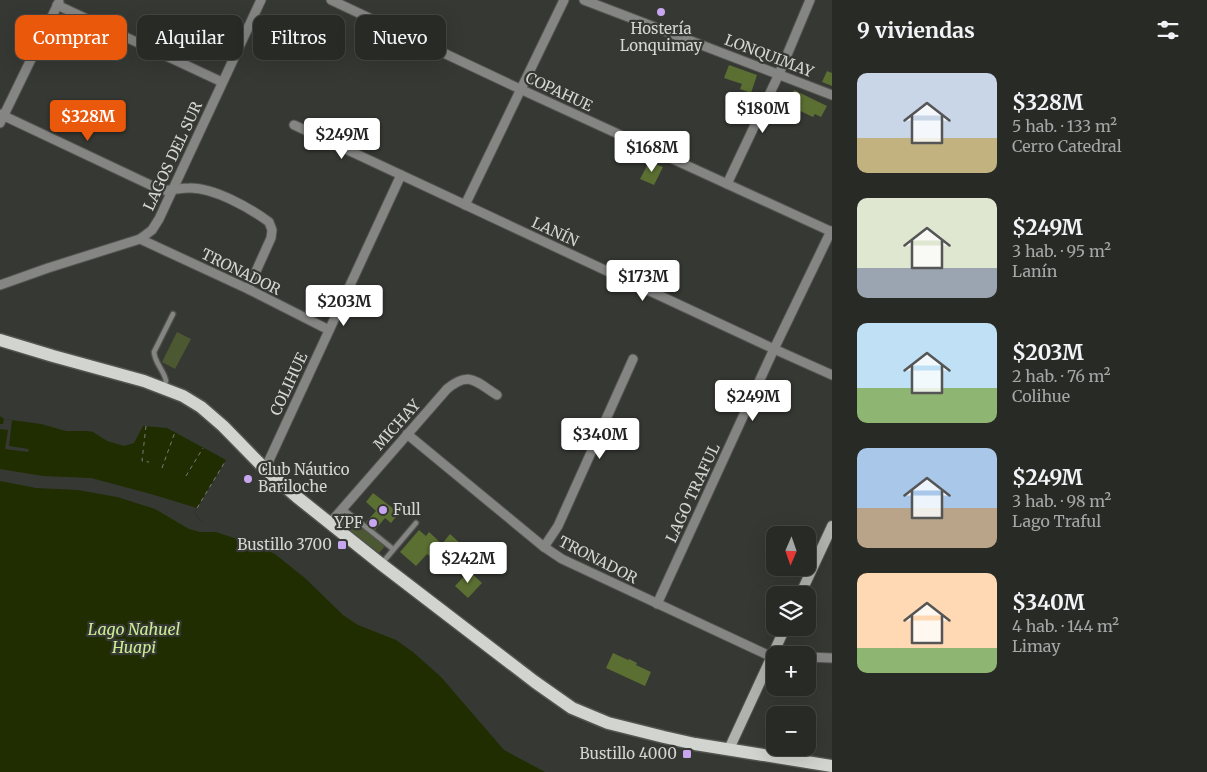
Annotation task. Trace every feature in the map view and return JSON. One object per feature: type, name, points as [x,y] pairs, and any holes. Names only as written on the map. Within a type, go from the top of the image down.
[{"type":"main road","points":[[0,340],[163,387],[201,407],[223,426],[265,469],[330,523],[535,682],[572,708],[629,729],[690,743],[832,766]]},
{"type":"main road","points":[[804,586],[832,526]]},
{"type":"main road","points":[[729,750],[766,672]]},
{"type":"street","name":"LAGOS DEL SUR","points":[[0,285],[140,239],[152,230],[261,0]]},
{"type":"street","name":"COPAHUE","points":[[331,0],[831,232]]},
{"type":"street","points":[[465,205],[564,0]]},
{"type":"street","name":"LONQUIMAY","points":[[584,0],[832,95]]},
{"type":"street","points":[[727,184],[779,74],[810,0]]},
{"type":"street","points":[[222,82],[58,3],[1,118],[161,190],[172,191],[189,188],[212,192],[259,215],[269,222],[272,230],[271,238],[248,290]]},
{"type":"street","name":"LANÍN","points":[[294,125],[832,375]]},
{"type":"street","name":"COLIHUE","points":[[265,469],[401,175]]},
{"type":"street","name":"LAGO TRAFUL","points":[[657,604],[774,349],[831,232]]},
{"type":"street","name":"TRONADOR","points":[[140,239],[329,330]]},
{"type":"street","points":[[544,547],[558,526],[633,359]]},
{"type":"street","name":"MICHAY","points":[[330,523],[407,434],[457,380],[465,378],[473,380],[498,395]]},
{"type":"street","name":"TRONADOR","points":[[407,434],[544,547],[574,566],[766,654]]},
{"type":"street","points":[[816,657],[832,658]]},
{"type":"lane","points":[[163,387],[166,381],[165,374],[158,366],[154,352],[173,314]]},
{"type":"lane","points":[[342,508],[393,550]]},
{"type":"lane","points":[[381,564],[416,523]]},
{"type":"path","points":[[146,426],[142,461],[149,462]]},
{"type":"path","points":[[162,468],[175,432]]},
{"type":"path","points":[[186,476],[203,448]]},
{"type":"path","points":[[197,508],[226,460]]},
{"type":"shaded area","points":[[177,332],[191,339],[175,369],[162,362]]},
{"type":"shaded area","points":[[343,518],[350,519],[385,546],[379,553],[342,524],[341,520]]},
{"type":"water","name":"Lago Nahuel Huapi","points":[[0,416],[4,419],[41,424],[66,431],[93,432],[107,441],[124,446],[134,443],[143,426],[167,428],[226,460],[194,513],[206,526],[216,532],[261,547],[275,554],[306,579],[343,615],[358,625],[396,640],[413,652],[441,677],[504,750],[545,772],[0,772]]},
{"type":"pier","points":[[4,419],[12,420],[9,446],[29,449],[28,452],[5,449],[8,430],[0,429],[0,424],[3,424]]},
{"type":"pier","points":[[0,469],[43,476],[91,478],[151,494],[197,508],[194,513],[216,532],[200,532],[189,529],[155,509],[117,497],[78,490],[36,488],[0,481]]},
{"type":"building","points":[[729,65],[757,75],[751,93],[740,89],[742,84],[724,78]]},
{"type":"building","points":[[827,71],[832,73],[832,86],[822,82]]},
{"type":"building","points":[[794,90],[827,106],[821,117],[815,114],[813,117],[796,109],[798,105],[789,101]]},
{"type":"building","points":[[649,162],[663,167],[654,185],[640,179]]},
{"type":"building","points":[[373,493],[399,513],[391,523],[385,518],[375,530],[366,522],[376,511],[366,502]]},
{"type":"building","points":[[419,530],[426,536],[429,532],[442,544],[450,534],[462,545],[444,567],[427,554],[416,566],[400,552]]},
{"type":"building","points":[[469,571],[482,583],[468,598],[455,586]]},
{"type":"building","points":[[613,653],[637,663],[636,665],[651,672],[645,686],[606,668]]},
{"type":"place","name":"Hostería Lonquimay","points":[[661,12]]},
{"type":"place","name":"Club Náutico Bariloche","points":[[248,479]]},
{"type":"place","name":"Full","points":[[383,510]]},
{"type":"place","name":"YPF","points":[[373,523]]},
{"type":"place","name":"Bustillo 3700","points":[[342,545]]},
{"type":"place","name":"Bustillo 4000","points":[[687,754]]}]
